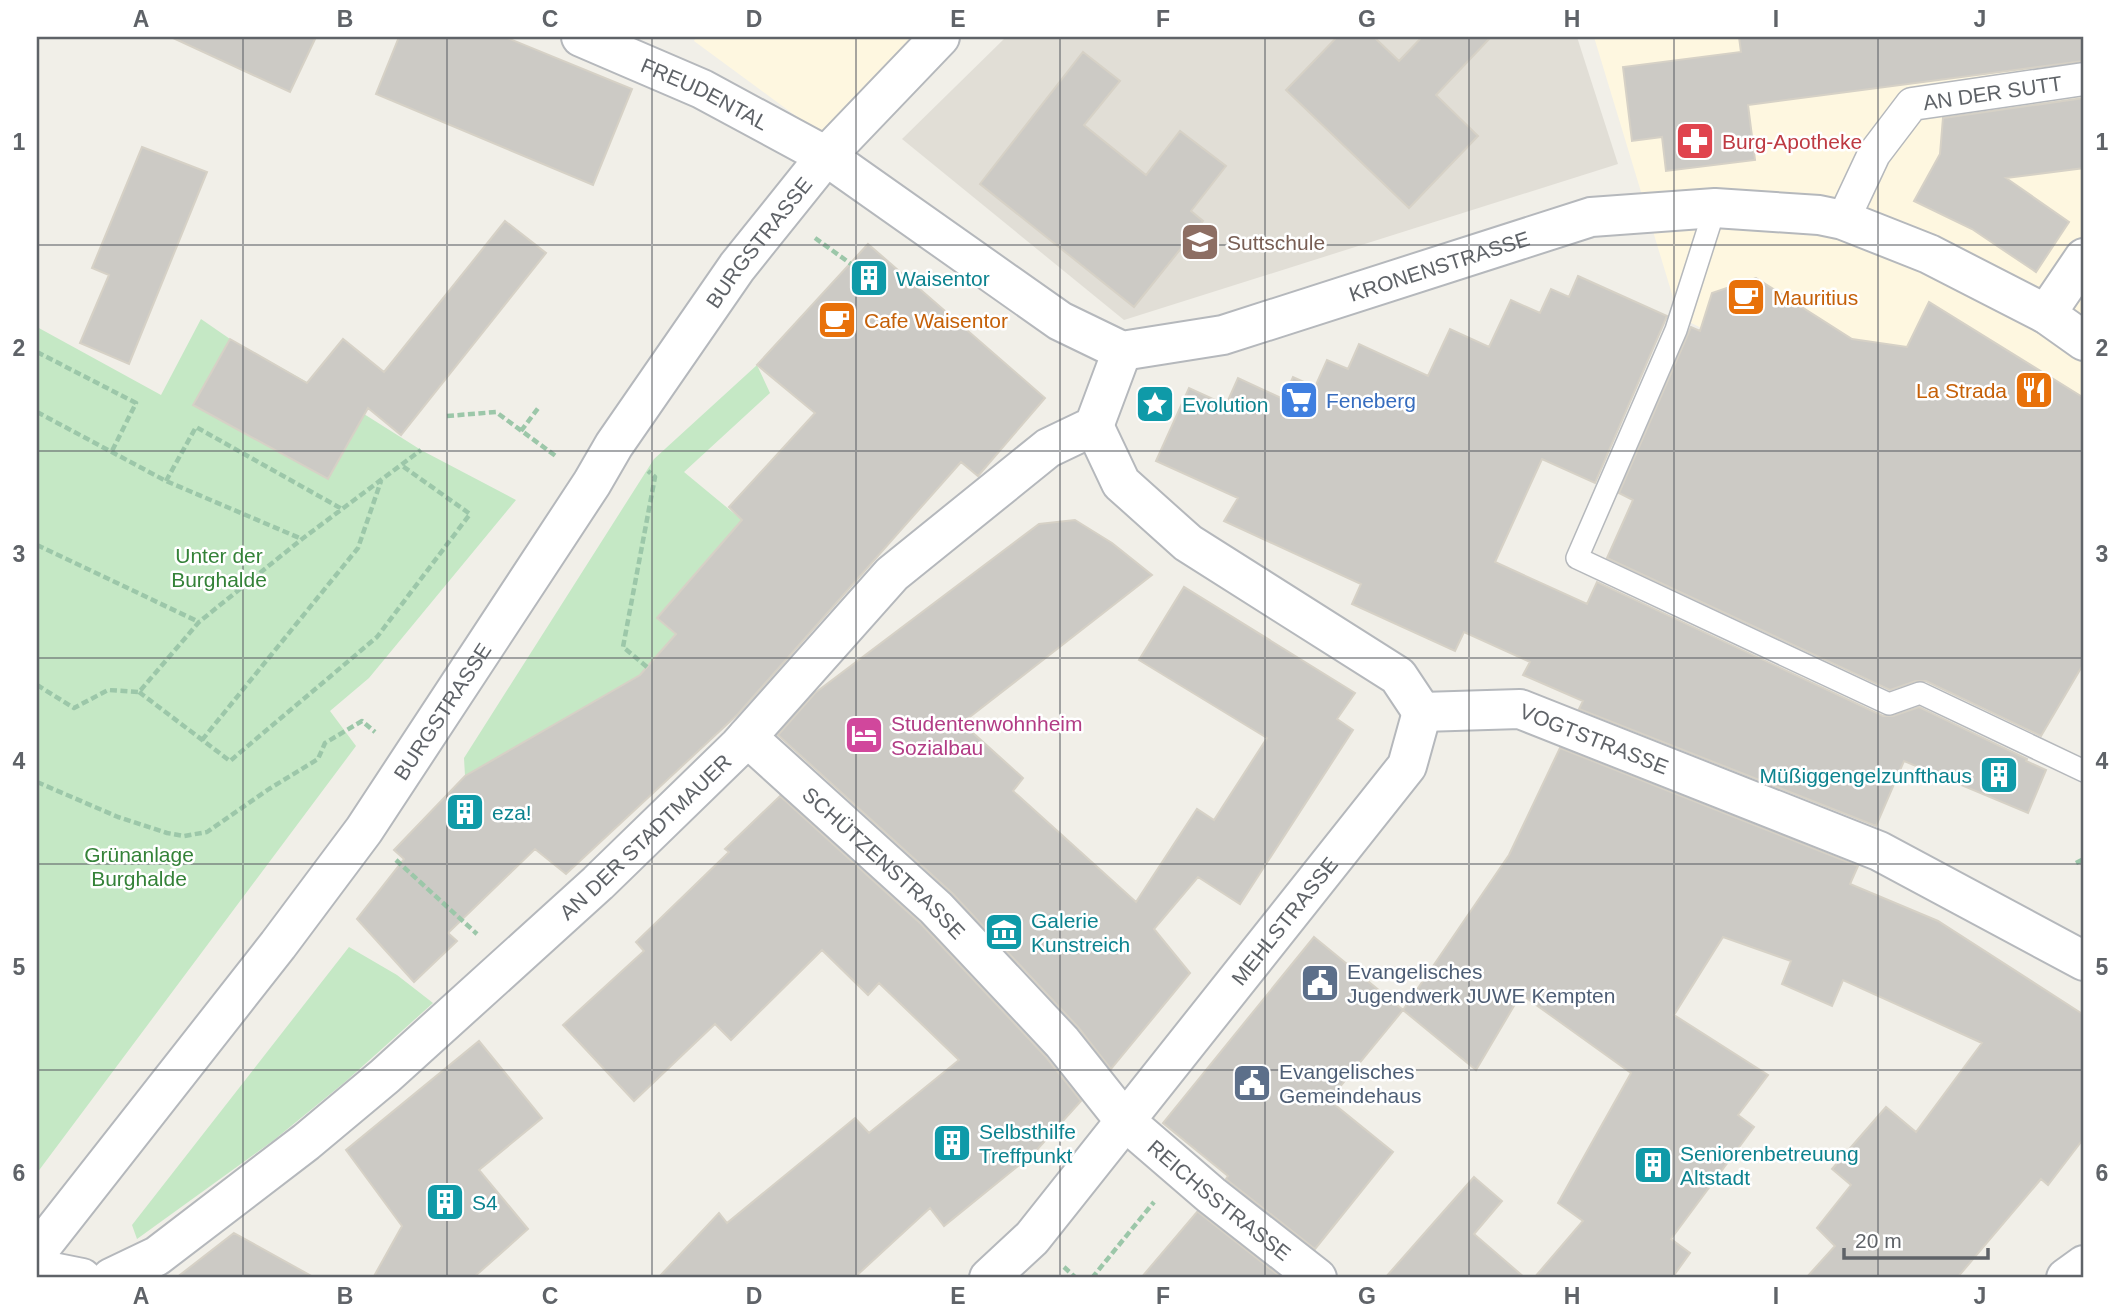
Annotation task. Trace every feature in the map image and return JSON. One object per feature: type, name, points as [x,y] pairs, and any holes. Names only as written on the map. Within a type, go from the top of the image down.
[{"type":"street","name":"FREUDENTAL","points":[[581,37],[702,89],[826,156]]},
{"type":"street","name":"BURGSTRASSE","points":[[37,1252],[278,945],[364,830],[592,483],[614,445],[737,267],[826,156],[940,37]]},
{"type":"street","name":"AN DER SUTT","points":[[1843,220],[1874,154],[1912,104],[2084,79]]},
{"type":"street","points":[[826,156],[1060,321],[1122,351],[1094,426],[1121,483],[1188,543],[1398,676],[1422,712]]},
{"type":"street","name":"KRONENSTRASSE","points":[[1122,351],[1223,335],[1591,217],[1716,208],[1819,215],[1843,220],[1929,254],[2046,314],[2084,341]]},
{"type":"street","points":[[2046,314],[2084,258]]},
{"type":"street","name":"AN DER STADTMAUER","points":[[111,1278],[157,1256],[306,1142],[385,1076],[598,883],[892,574],[1048,448],[1094,426]]},
{"type":"street","name":"VOGTSTRASSE","points":[[1422,712],[1520,709],[1879,851],[2084,961]]},
{"type":"street","name":"MEHLSTRASSE","points":[[989,1278],[1032,1237],[1407,766],[1422,712]]},
{"type":"street","name":"SCHÜTZENSTRASSE","points":[[735,737],[936,908],[1062,1042],[1124,1120]]},
{"type":"street","name":"REICHSSTRASSE","points":[[1124,1120],[1317,1278]]},
{"type":"street","points":[[2066,1278],[2084,1265]]},
{"type":"street","points":[[37,1269],[82,1278]]},
{"type":"lane","points":[[1716,208],[1676,330],[1577,558],[1889,704],[1920,693],[2084,771]]},
{"type":"path","points":[[37,352],[136,403],[111,453]]},
{"type":"path","points":[[521,431],[539,407]]},
{"type":"path","points":[[37,412],[166,481],[302,539]]},
{"type":"path","points":[[447,416],[496,412],[592,483]]},
{"type":"path","points":[[166,481],[196,427],[342,509]]},
{"type":"path","points":[[614,445],[655,477],[623,647],[647,667]]},
{"type":"path","points":[[139,692],[199,622],[302,539],[421,450]]},
{"type":"path","points":[[37,685],[74,708],[108,690],[139,692],[230,761],[377,637],[470,514],[401,465]]},
{"type":"path","points":[[202,740],[358,548],[381,480]]},
{"type":"path","points":[[37,545],[199,622]]},
{"type":"path","points":[[37,782],[118,817],[167,833],[184,836],[207,832],[318,759],[325,743],[362,721]]},
{"type":"path","points":[[364,830],[444,905]]},
{"type":"path","points":[[2076,863],[2084,859]]},
{"type":"path","points":[[1093,1278],[1180,1168]]},
{"type":"shaded area","points":[[696,37],[919,37],[823,136],[694,41]]},
{"type":"shaded area","name":"Suttschule","points":[[1006,37],[1577,37],[1618,164],[1124,320],[902,139]]},
{"type":"shaded area","points":[[1594,37],[2084,37],[2084,516],[1679,317]]},
{"type":"green space","name":"Unter der Burghalde","points":[[201,319],[230,339],[364,414],[421,450],[516,500],[369,678],[330,711],[356,746],[37,1173],[37,327],[161,395]]},
{"type":"green space","points":[[757,365],[770,393],[684,472],[742,520],[657,617],[676,634],[640,675],[465,776],[464,758],[654,459]]},
{"type":"green space","points":[[349,947],[397,975],[433,1003],[345,1082],[274,1140],[137,1239],[132,1225]]},
{"type":"building","points":[[171,37],[316,37],[290,92]]},
{"type":"building","points":[[399,37],[505,37],[632,89],[593,185],[376,94]]},
{"type":"building","points":[[1337,37],[1374,37],[1399,61],[1422,37],[1491,37],[1436,95],[1478,136],[1409,208],[1286,90]]},
{"type":"building","points":[[1739,37],[2084,37],[2084,61],[1748,105],[1755,160],[1666,171],[1662,137],[1632,141],[1623,67],[1741,52]]},
{"type":"building","points":[[1083,52],[1120,81],[1084,125],[1146,175],[1180,131],[1226,166],[1191,211],[1203,221],[1134,307],[980,184]]},
{"type":"building","points":[[2084,98],[2084,168],[2006,178],[2069,222],[2036,272],[1972,229],[1914,201],[1940,154],[1943,118]]},
{"type":"building","points":[[142,147],[207,172],[129,364],[80,343],[109,275],[92,268]]},
{"type":"building","points":[[505,221],[546,253],[401,435],[368,408],[328,479],[193,405],[230,339],[307,383],[343,339],[384,372]]},
{"type":"building","points":[[868,244],[1045,398],[978,476],[961,462],[738,714],[566,874],[535,849],[448,933],[457,941],[414,982],[357,919],[404,859],[394,850],[465,776],[640,675],[676,634],[657,618],[742,520],[729,507],[815,413],[757,365]]},
{"type":"building","points":[[1578,276],[1667,316],[1595,483],[1542,459],[1495,562],[1587,604],[1597,582],[1883,716],[1893,716],[1919,707],[2046,770],[2028,813],[1904,761],[1876,826],[1579,709],[1583,701],[1523,675],[1530,662],[1464,632],[1455,651],[1352,604],[1361,584],[1224,521],[1238,498],[1156,461],[1189,388],[1226,405],[1238,378],[1283,399],[1293,377],[1315,387],[1327,360],[1348,369],[1359,344],[1428,376],[1450,329],[1489,347],[1511,300],[1540,313],[1551,289],[1569,297]]},
{"type":"building","points":[[1756,278],[1852,339],[1907,347],[1929,302],[2084,398],[2084,663],[2041,736],[1926,681],[1916,681],[1890,690],[1607,558],[1633,500],[1619,493],[1691,327],[1700,331],[1712,293]]},
{"type":"building","points":[[1075,520],[1112,543],[1152,575],[962,723],[1023,778],[1013,791],[1136,902],[1197,809],[1214,820],[1267,738],[1139,660],[1184,587],[1355,693],[1337,719],[1353,730],[1240,904],[1198,877],[1154,929],[1190,973],[1111,1069],[1078,1027],[952,893],[778,735],[815,693],[1039,524]]},
{"type":"building","points":[[1560,748],[1858,866],[1850,884],[1938,921],[2084,1015],[2084,1138],[2048,1185],[2041,1179],[1957,1278],[1806,1278],[1835,1246],[1817,1228],[1851,1185],[1832,1169],[1886,1107],[1916,1132],[1982,1043],[1843,980],[1832,1006],[1782,984],[1791,961],[1723,937],[1674,1015],[1768,1075],[1738,1115],[1754,1127],[1671,1239],[1690,1253],[1672,1278],[1534,1278],[1583,1221],[1558,1203],[1631,1073],[1521,994],[1476,1070],[1403,1010],[1509,855]]},
{"type":"building","points":[[780,796],[921,924],[1045,1056],[1081,1101],[1034,1153],[944,1226],[930,1208],[854,1278],[658,1278],[719,1213],[727,1223],[855,1118],[869,1133],[959,1060],[879,983],[868,995],[822,950],[731,1040],[715,1024],[634,1101],[563,1025],[644,951],[636,942],[729,852],[725,849]]},
{"type":"building","name":"Evangelisches Gemeindehaus","points":[[1314,937],[1403,1010],[1329,1100],[1393,1152],[1315,1249],[1226,1179],[1228,1176],[1163,1123]]},
{"type":"building","name":"S4","points":[[479,1041],[542,1118],[479,1170],[528,1229],[473,1278],[373,1278],[402,1226],[346,1150]]},
{"type":"building","points":[[1474,1177],[1502,1201],[1474,1234],[1525,1278],[1385,1278]]},
{"type":"building","points":[[1198,1212],[1282,1278],[1141,1278]]},
{"type":"building","points":[[234,1233],[315,1278],[176,1278]]},
{"type":"place","name":"Burg-Apotheke","points":[[1695,141]]},
{"type":"place","name":"Suttschule","points":[[1200,242]]},
{"type":"place","name":"Waisentor","points":[[869,278]]},
{"type":"place","name":"Mauritius","points":[[1746,297]]},
{"type":"place","name":"Cafe Waisentor","points":[[837,320]]},
{"type":"place","name":"La Strada","points":[[2034,390]]},
{"type":"place","name":"Feneberg","points":[[1299,400]]},
{"type":"place","name":"Evolution","points":[[1155,404]]},
{"type":"place","name":"Studentenwohnheim Sozialbau","points":[[864,735]]},
{"type":"place","name":"Müßiggengelzunfthaus","points":[[1999,775]]},
{"type":"place","name":"eza!","points":[[465,812]]},
{"type":"place","name":"Galerie Kunstreich","points":[[1004,932]]},
{"type":"place","name":"Evangelisches Jugendwerk JUWE Kempten","points":[[1320,983]]},
{"type":"place","name":"Evangelisches Gemeindehaus","points":[[1252,1083]]},
{"type":"place","name":"Selbsthilfe Treffpunkt","points":[[952,1143]]},
{"type":"place","name":"Seniorenbetreuung Altstadt","points":[[1653,1165]]},
{"type":"place","name":"S4","points":[[445,1202]]},
{"type":"park label","name":"Grünanlage Burghalde","points":[[139,866]]}]
